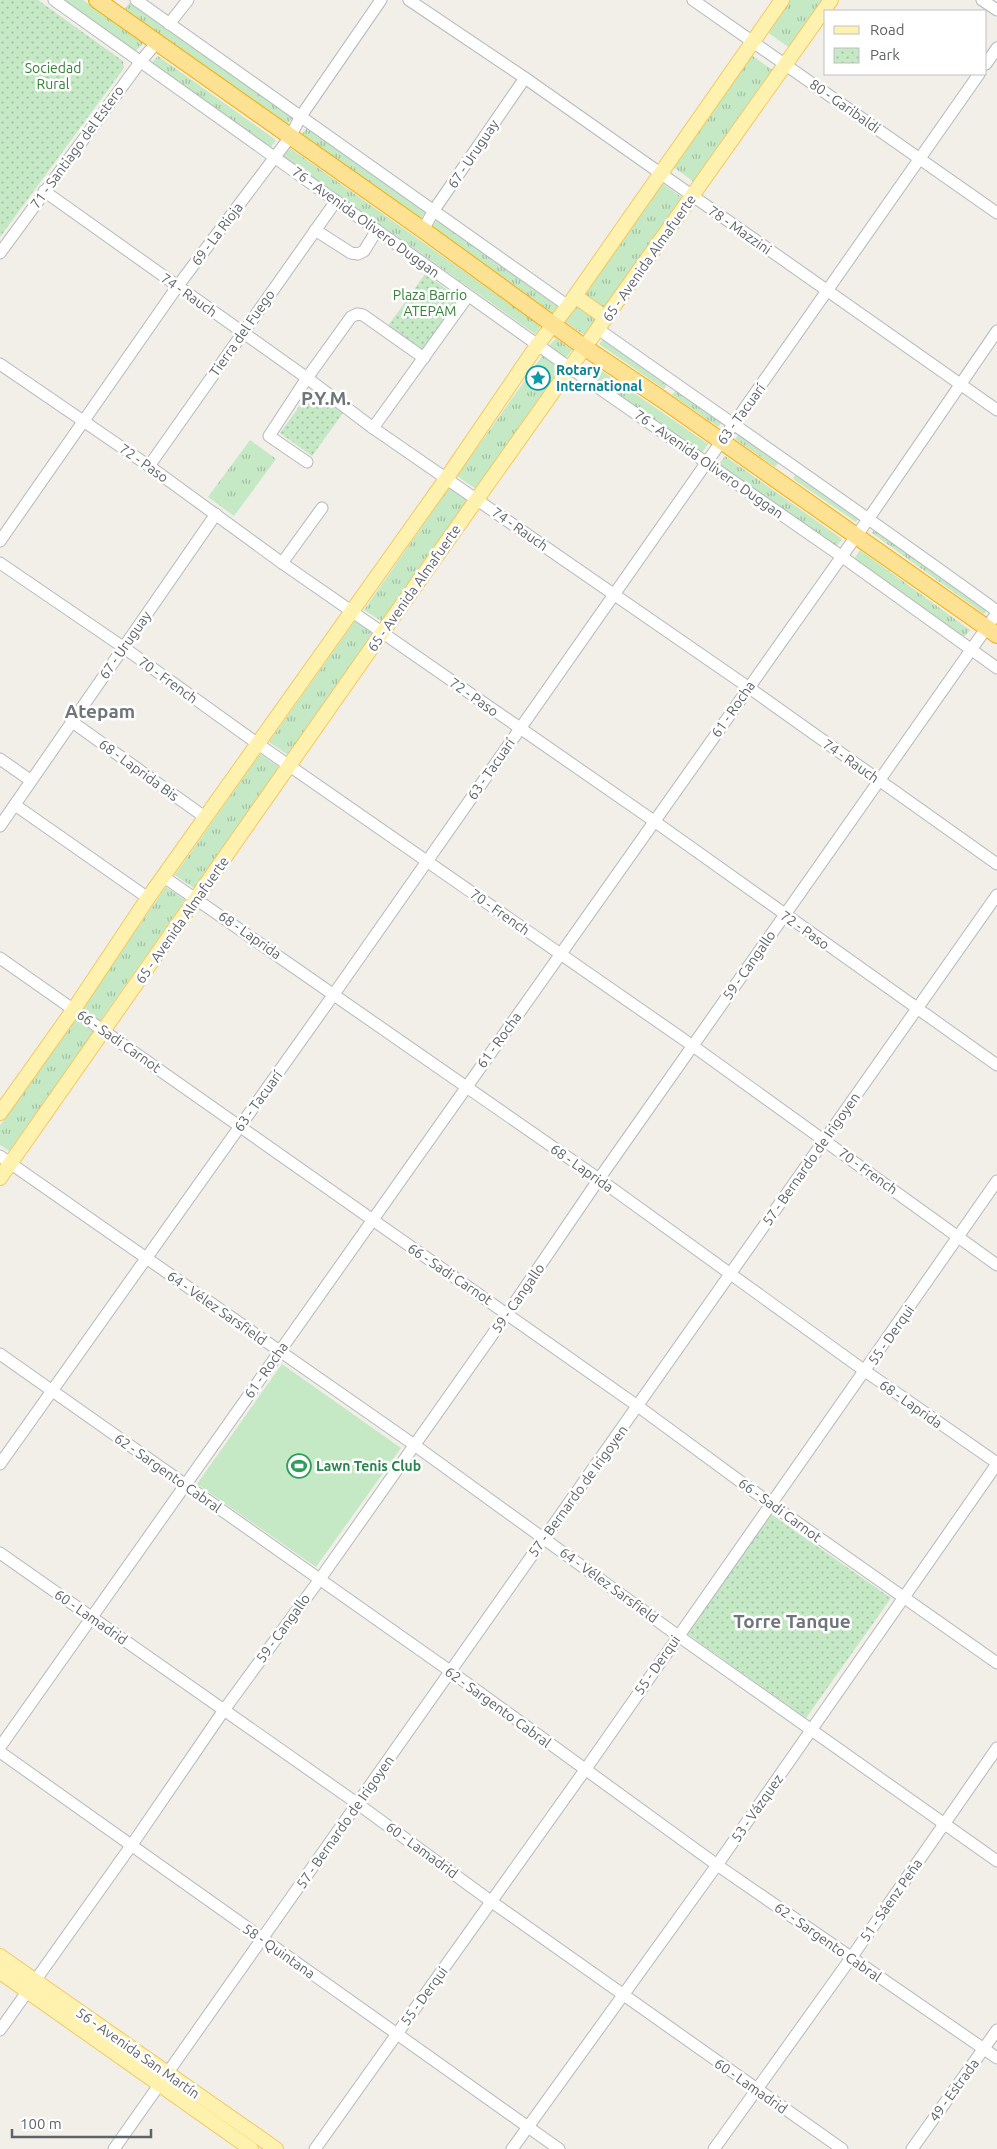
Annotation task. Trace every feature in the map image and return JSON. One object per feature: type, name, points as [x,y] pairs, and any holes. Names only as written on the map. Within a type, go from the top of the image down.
[{"type":"highway","name":"76 - Avenida Olivero Duggan","points":[[97,0],[423,230],[584,347],[992,632]]},
{"type":"main road","points":[[0,1113],[74,1009],[148,898],[446,479],[538,344],[572,301],[660,172],[782,0]]},
{"type":"main road","name":"65 - Avenida Almafuerte","points":[[0,1178],[5,1159],[104,1032],[382,633],[831,0]]},
{"type":"main road","points":[[572,301],[602,323]]},
{"type":"main road","name":"56 - Avenida San Martín","points":[[0,1956],[31,1986],[159,2085],[251,2149]]},
{"type":"main road","name":"56 - Avenida San Martín","points":[[0,1972],[31,1986],[167,2073],[276,2149]]},
{"type":"street","name":"76 - Avenida Olivero Duggan","points":[[54,0],[468,296],[841,556],[997,668]]},
{"type":"street","points":[[136,0],[434,210],[572,301]]},
{"type":"street","points":[[170,24],[188,0]]},
{"type":"street","name":"69 - La Rioja","points":[[0,541],[177,287],[290,137],[301,116],[381,0]]},
{"type":"street","name":"78 - Mazzini","points":[[409,0],[660,172],[997,410]]},
{"type":"street","name":"80 - Garibaldi","points":[[693,0],[997,213]]},
{"type":"street","points":[[982,0],[997,10]]},
{"type":"street","name":"71 - Santiago del Estero","points":[[0,253],[44,191],[157,42]]},
{"type":"street","points":[[987,63],[997,48]]},
{"type":"street","name":"63 - Tacuarí","points":[[0,1464],[334,994],[978,75]]},
{"type":"street","name":"67 - Uruguay","points":[[423,230],[434,210],[525,78]]},
{"type":"street","name":"74 - Rauch","points":[[44,191],[446,479],[478,499],[748,687],[997,864]]},
{"type":"street","name":"Tierra del Fuego","points":[[149,466],[336,201]]},
{"type":"street","points":[[315,230],[351,252],[358,254],[364,251],[377,230]]},
{"type":"street","points":[[374,428],[468,296]]},
{"type":"street","points":[[307,462],[269,436],[307,378],[351,317],[357,314],[363,315],[424,358]]},
{"type":"street","points":[[602,323],[734,426],[869,518],[997,612]]},
{"type":"street","name":"61 - Rocha","points":[[0,1747],[90,1617],[869,518],[997,331]]},
{"type":"street","name":"72 - Paso","points":[[0,364],[149,466],[282,563],[519,729],[654,821],[997,1065]]},
{"type":"street","points":[[282,563],[322,508]]},
{"type":"street","name":"67 - Uruguay","points":[[0,826],[30,780],[216,514]]},
{"type":"street","name":"70 - French","points":[[0,563],[693,1046],[997,1265]]},
{"type":"street","name":"59 - Cangallo","points":[[0,2030],[131,1846],[224,1710],[320,1579],[413,1444],[507,1314],[970,650],[992,632],[997,612]]},
{"type":"street","name":"68 - Laprida Bis","points":[[71,721],[206,818]]},
{"type":"street","points":[[0,759],[30,780]]},
{"type":"street","points":[[15,805],[148,898]]},
{"type":"street","name":"68 - Laprida","points":[[164,877],[197,898],[466,1086],[997,1464]]},
{"type":"street","name":"57 - Bernardo de Irigoyen","points":[[114,2149],[544,1538],[639,1407],[730,1274],[997,895]]},
{"type":"street","name":"66 - Sadi Carnot","points":[[0,958],[639,1407],[772,1504],[997,1663]]},
{"type":"street","name":"64 - Vélez Sarsfield","points":[[5,1159],[413,1444],[677,1635],[997,1861]]},
{"type":"street","name":"55 - Derqui","points":[[315,2149],[585,1770],[677,1635],[772,1504],[997,1181]]},
{"type":"street","name":"62 - Sargento Cabral","points":[[0,1354],[450,1671],[717,1865],[997,2058]]},
{"type":"street","name":"53 - Vázquez","points":[[512,2149],[717,1865],[997,1464]]},
{"type":"street","name":"60 - Lamadrid","points":[[0,1554],[358,1804],[492,1902],[842,2149]]},
{"type":"street","name":"51 - Sáenz Peña","points":[[714,2149],[852,1958],[997,1748]]},
{"type":"street","name":"58 - Quintana","points":[[0,1752],[559,2149]]},
{"type":"street","name":"49 - Estrada","points":[[912,2149],[997,2030]]},
{"type":"green space","name":"Sociedad Rural","points":[[0,0],[38,0],[123,61],[124,68],[0,237]]},
{"type":"green space","points":[[64,0],[83,0],[144,42],[136,51]]},
{"type":"green space","points":[[790,0],[824,0],[790,48],[767,32]]},
{"type":"green space","points":[[131,1],[293,117],[287,125],[125,9]]},
{"type":"green space","points":[[751,55],[774,71],[694,182],[672,166]]},
{"type":"green space","points":[[158,56],[276,140],[270,148],[151,63]]},
{"type":"green space","points":[[308,127],[426,212],[420,219],[302,134]]},
{"type":"green space","points":[[290,148],[541,326],[535,334],[283,156]]},
{"type":"green space","points":[[662,183],[684,199],[605,310],[583,294]]},
{"type":"green space","points":[[437,220],[559,307],[554,314],[432,227]]},
{"type":"green space","name":"Plaza Barrio ATEPAM","points":[[425,274],[459,298],[423,350],[388,326]]},
{"type":"green space","points":[[577,305],[597,319],[586,336],[565,322]]},
{"type":"green space","points":[[556,338],[572,350],[564,360],[548,347]]},
{"type":"green space","points":[[603,339],[667,384],[664,389],[599,344]]},
{"type":"green space","points":[[543,355],[561,367],[476,489],[457,476]]},
{"type":"green space","points":[[592,364],[708,444],[701,454],[585,374]]},
{"type":"green space","points":[[311,390],[343,413],[312,456],[280,433]]},
{"type":"green space","points":[[676,390],[722,422],[718,427],[672,395]]},
{"type":"green space","points":[[739,434],[779,462],[775,467],[735,439]]},
{"type":"green space","points":[[250,440],[276,459],[234,516],[208,497]]},
{"type":"green space","points":[[725,456],[842,539],[836,547],[719,464]]},
{"type":"green space","points":[[796,473],[860,517],[856,522],[793,479]]},
{"type":"green space","points":[[449,488],[468,501],[383,622],[364,610]]},
{"type":"green space","points":[[875,529],[987,610],[984,614],[872,533]]},
{"type":"green space","points":[[860,550],[970,630],[963,638],[854,559]]},
{"type":"green space","points":[[355,621],[373,634],[288,755],[269,742]]},
{"type":"green space","points":[[260,754],[279,767],[194,888],[175,875]]},
{"type":"green space","points":[[166,887],[185,900],[100,1021],[82,1008]]},
{"type":"green space","points":[[75,1019],[94,1032],[9,1151],[0,1145],[0,1125]]},
{"type":"green space","name":"Lawn Tenis Club","points":[[282,1364],[401,1448],[316,1567],[197,1484]]},
{"type":"green space","points":[[771,1514],[891,1598],[806,1718],[686,1633]]},
{"type":"place","name":"Rotary International","points":[[538,378]]},
{"type":"place","name":"Lawn Tenis Club","points":[[299,1466]]},
{"type":"district","name":"P.Y.M.","points":[[326,398]]},
{"type":"district","name":"Atepam","points":[[100,711]]},
{"type":"district","name":"Torre Tanque","points":[[792,1621]]}]
